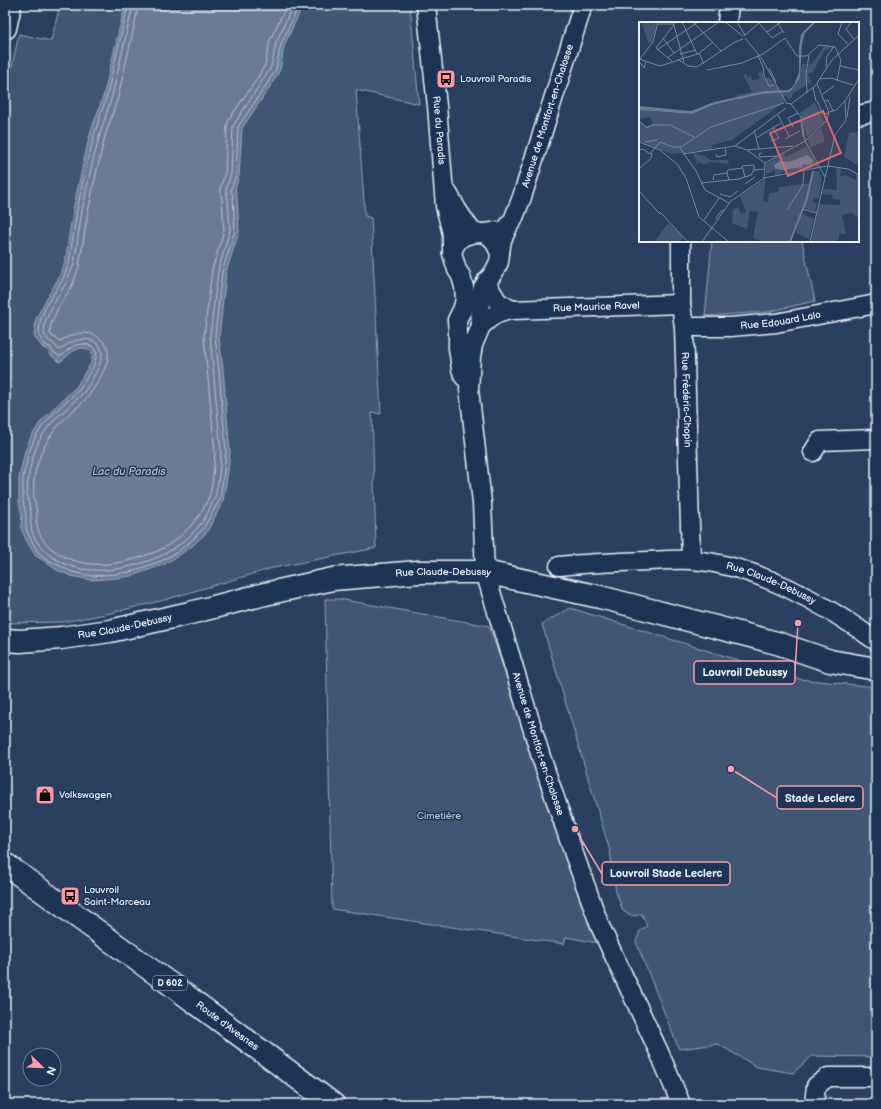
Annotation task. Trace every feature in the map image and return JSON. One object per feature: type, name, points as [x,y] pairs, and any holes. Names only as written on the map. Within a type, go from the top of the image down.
[{"type":"main road","points":[[5,28],[10,5]]},
{"type":"main road","name":"Rue Claude-Debussy","points":[[5,640],[20,641],[62,638],[110,630],[190,613],[333,579],[418,572],[485,572],[600,597],[777,643],[830,661],[876,669]]},
{"type":"main road","name":"Route d'Avesnes","points":[[5,864],[333,1104]]},
{"type":"street","name":"Rue du Paradis","points":[[426,5],[437,106],[445,206],[452,234],[452,253],[454,263],[461,276],[464,287],[465,299],[463,308],[457,320],[458,333]]},
{"type":"street","name":"Avenue de Montfort-en-Chalosse","points":[[584,5],[522,197],[513,220],[502,240],[499,262],[480,294],[479,331],[471,357],[469,389],[482,503],[485,572],[541,757],[571,847],[600,926],[659,1052],[681,1104]]},
{"type":"street","points":[[727,22],[729,5]]},
{"type":"street","points":[[859,115],[876,111]]},
{"type":"street","name":"Rue du Paradis","points":[[443,184],[458,211],[478,233],[492,238],[500,254]]},
{"type":"street","points":[[452,253],[457,241],[464,236],[491,232],[509,225]]},
{"type":"street","name":"Rue Frédéric-Chopin","points":[[681,242],[681,304],[684,327],[691,560]]},
{"type":"street","points":[[487,280],[490,289],[498,302],[512,310]]},
{"type":"street","name":"Rue Maurice Ravel","points":[[479,331],[492,315],[512,310],[681,304]]},
{"type":"street","name":"Rue Edouard Lalo","points":[[684,327],[730,327],[776,323],[876,304]]},
{"type":"street","points":[[458,333],[467,339],[479,331]]},
{"type":"street","name":"Avenue de Montfort-en-Chalosse","points":[[458,333],[458,348],[462,369],[469,389]]},
{"type":"street","points":[[813,452],[820,441],[876,439]]},
{"type":"street","name":"Rue Claude-Debussy","points":[[559,566],[591,563],[691,560],[713,562],[750,572],[797,592],[846,620],[876,641]]},
{"type":"street","points":[[814,1104],[816,1086],[828,1077],[876,1077]]},
{"type":"green space","points":[[60,5],[410,5],[419,104],[356,90],[365,216],[371,218],[381,414],[372,412],[376,548],[273,568],[164,600],[111,613],[63,622],[5,623],[5,101],[19,34],[51,41]]},
{"type":"green space","points":[[712,242],[802,242],[815,301],[767,312],[705,316]]},
{"type":"green space","name":"Cimetière","points":[[325,599],[339,599],[489,626],[598,943],[566,937],[564,944],[332,909]]},
{"type":"green space","points":[[570,608],[799,679],[876,687],[876,1057],[812,1056],[793,1073],[757,1067],[718,1044],[679,1049],[636,942],[640,931],[647,926],[642,914],[634,916],[623,911],[616,892],[610,851],[542,624]]},
{"type":"water","name":"Lac du Paradis","points":[[125,5],[303,5],[284,46],[280,70],[242,128],[239,176],[235,189],[239,232],[226,272],[219,337],[230,452],[223,501],[207,532],[192,546],[178,556],[163,565],[131,576],[92,580],[71,576],[57,570],[35,555],[21,528],[22,515],[19,501],[19,477],[25,451],[31,437],[47,415],[76,387],[91,363],[93,354],[85,348],[80,348],[72,352],[60,362],[49,354],[48,350],[43,348],[34,336],[36,319],[58,279],[65,262],[73,210],[86,151],[91,131],[104,94]]},
{"type":"place","name":"Louvroil Paradis","points":[[446,79]]},
{"type":"place","name":"Louvroil Debussy","points":[[798,623]]},
{"type":"place","name":"Stade Leclerc","points":[[731,769]]},
{"type":"place","name":"Volkswagen","points":[[45,795]]},
{"type":"place","name":"Louvroil Stade Leclerc","points":[[575,829]]},
{"type":"place","name":"Louvroil Saint-Marceau","points":[[70,896]]}]
